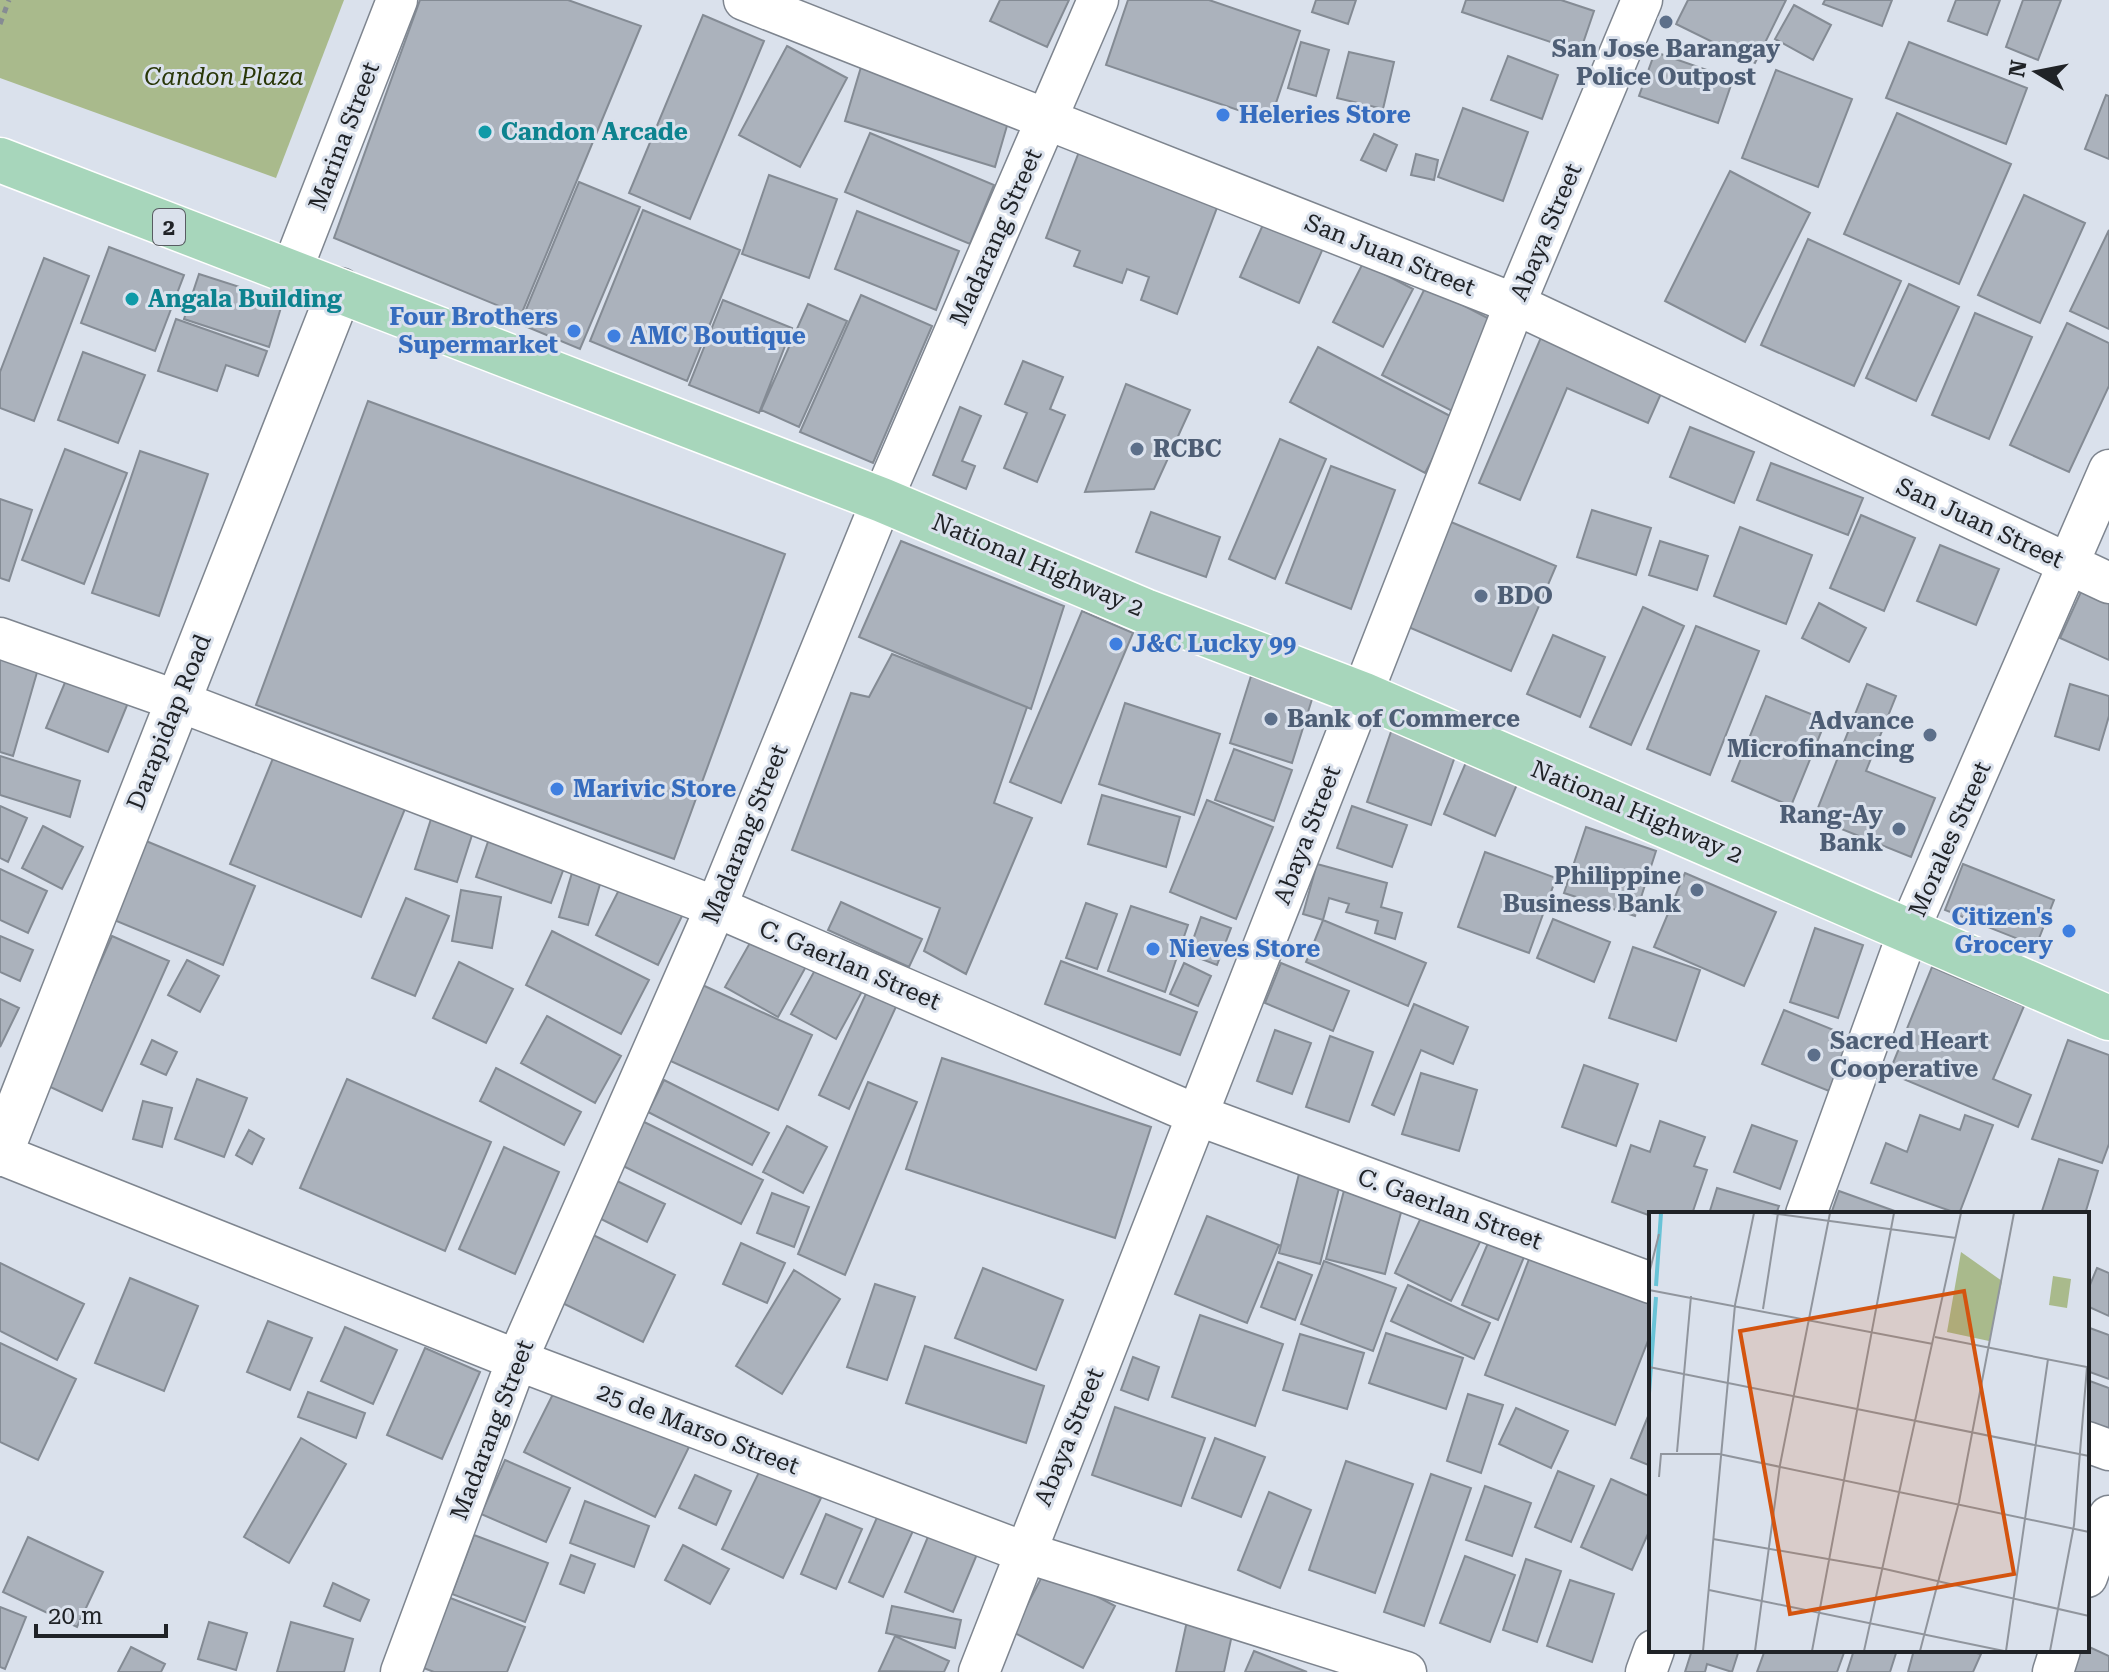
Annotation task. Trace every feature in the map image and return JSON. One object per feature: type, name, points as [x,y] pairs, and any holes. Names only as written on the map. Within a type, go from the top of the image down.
[{"type":"main road","name":"National Highway 2","points":[[0,160],[882,500],[1145,611],[1362,694],[2109,1018]]},
{"type":"street","name":"Marina Street","points":[[291,272],[397,0]]},
{"type":"street","name":"San Juan Street","points":[[744,0],[1515,304],[2109,583]]},
{"type":"street","name":"Madarang Street","points":[[401,1672],[517,1360],[716,907],[882,500],[1098,0]]},
{"type":"street","name":"Abaya Street","points":[[979,1672],[1515,304],[1642,0]]},
{"type":"street","name":"Darapidap Road","points":[[0,1154],[340,290]]},
{"type":"street","name":"Morales Street","points":[[1807,1212],[1909,930],[2109,470]]},
{"type":"street","name":"C. Gaerlan Street","points":[[0,638],[178,701],[716,907],[1197,1115],[1649,1282]]},
{"type":"street","name":"25 de Marso Street","points":[[0,1154],[517,1360],[1024,1552],[1406,1672]]},
{"type":"street","points":[[2089,1443],[2109,1450]]},
{"type":"street","points":[[2089,1571],[2109,1516]]},
{"type":"street","points":[[1646,1672],[1653,1652]]},
{"type":"street","points":[[2053,1672],[2059,1652]]},
{"type":"path","points":[[0,24],[9,0]]},
{"type":"green space","name":"Candon Plaza","points":[[0,0],[344,0],[276,178],[0,78]]},
{"type":"building","name":"Candon Arcade","points":[[420,0],[568,0],[641,26],[521,315],[334,238]]},
{"type":"building","points":[[1000,0],[1069,0],[1047,47],[990,21]]},
{"type":"building","points":[[1128,0],[1209,0],[1300,31],[1270,121],[1106,65]]},
{"type":"building","points":[[1316,0],[1356,0],[1348,24],[1312,12]]},
{"type":"building","points":[[1466,0],[1561,0],[1594,11],[1580,52],[1462,12]]},
{"type":"building","points":[[1688,0],[1786,0],[1755,63],[1676,24]]},
{"type":"building","points":[[1825,0],[1892,0],[1882,26],[1823,4]]},
{"type":"building","points":[[1956,0],[2000,0],[1987,35],[1948,21]]},
{"type":"building","points":[[2023,0],[2061,0],[2038,60],[2006,47]]},
{"type":"building","points":[[1794,5],[1831,25],[1813,60],[1775,39]]},
{"type":"building","points":[[703,15],[764,41],[690,219],[629,193]]},
{"type":"building","points":[[1301,42],[1329,50],[1316,96],[1288,88]]},
{"type":"building","points":[[1909,42],[2027,88],[2006,144],[1886,98]]},
{"type":"building","points":[[787,46],[847,78],[800,167],[739,135]]},
{"type":"building","points":[[1349,52],[1394,62],[1383,109],[1337,98]]},
{"type":"building","points":[[1655,52],[1733,79],[1718,123],[1639,96]]},
{"type":"building","points":[[1508,56],[1558,75],[1542,119],[1491,100]]},
{"type":"building","points":[[861,67],[1011,112],[995,167],[845,121]]},
{"type":"building","points":[[1776,70],[1852,99],[1818,187],[1742,158]]},
{"type":"building","points":[[2106,95],[2109,96],[2109,159],[2085,149]]},
{"type":"building","points":[[1463,108],[1528,132],[1503,201],[1438,177]]},
{"type":"building","points":[[1897,113],[2011,164],[1959,284],[1844,234]]},
{"type":"building","points":[[870,133],[994,185],[970,244],[845,192]]},
{"type":"building","points":[[1374,134],[1397,145],[1386,171],[1361,160]]},
{"type":"building","points":[[1082,144],[1221,197],[1177,314],[1141,300],[1149,277],[1127,269],[1122,283],[1074,266],[1080,251],[1046,238]]},
{"type":"building","points":[[1416,154],[1438,160],[1434,180],[1411,175]]},
{"type":"building","points":[[1730,171],[1810,213],[1745,342],[1665,301]]},
{"type":"building","points":[[769,175],[837,199],[809,278],[742,254]]},
{"type":"building","points":[[579,182],[640,207],[580,349],[520,324]]},
{"type":"building","points":[[2024,195],[2085,223],[2040,323],[1978,295]]},
{"type":"building","points":[[643,210],[740,250],[687,381],[590,341]]},
{"type":"building","points":[[857,211],[959,251],[936,310],[835,269]]},
{"type":"building","points":[[1265,220],[1324,246],[1299,303],[1240,277]]},
{"type":"building","points":[[2109,230],[2109,329],[2070,311]]},
{"type":"building","points":[[1808,239],[1901,281],[1854,386],[1761,345]]},
{"type":"building","name":"Angala Building","points":[[109,247],[184,275],[155,351],[81,323]]},
{"type":"building","points":[[44,258],[89,276],[34,421],[0,408],[0,372]]},
{"type":"building","points":[[1363,263],[1413,289],[1383,347],[1333,322]]},
{"type":"building","points":[[199,274],[283,301],[269,347],[184,319]]},
{"type":"building","points":[[1909,284],[1959,307],[1916,401],[1866,378]]},
{"type":"building","points":[[1426,286],[1503,326],[1458,414],[1382,375]]},
{"type":"building","points":[[861,295],[932,326],[873,463],[800,432]]},
{"type":"building","points":[[723,300],[792,328],[759,413],[689,385]]},
{"type":"building","points":[[808,304],[847,321],[799,427],[761,410]]},
{"type":"building","points":[[1975,313],[2032,337],[1989,439],[1932,415]]},
{"type":"building","points":[[176,319],[267,351],[258,376],[226,365],[217,391],[158,371]]},
{"type":"building","points":[[2067,323],[2109,343],[2109,386],[2069,472],[2010,445]]},
{"type":"building","points":[[1545,328],[1667,380],[1648,423],[1567,388],[1520,500],[1479,483]]},
{"type":"building","points":[[1318,347],[1454,418],[1425,473],[1290,402]]},
{"type":"building","points":[[83,352],[145,375],[118,443],[58,420]]},
{"type":"building","points":[[1023,361],[1063,377],[1050,409],[1065,415],[1037,482],[1004,468],[1027,413],[1005,404]]},
{"type":"building","name":"RCBC","points":[[1126,384],[1190,410],[1154,489],[1085,492]]},
{"type":"building","points":[[368,401],[785,554],[674,859],[256,705]]},
{"type":"building","points":[[960,407],[981,416],[962,461],[975,466],[966,489],[933,475]]},
{"type":"building","points":[[1690,427],[1754,452],[1734,503],[1670,477]]},
{"type":"building","points":[[1280,439],[1326,459],[1275,579],[1229,559]]},
{"type":"building","points":[[65,449],[127,473],[84,584],[22,560]]},
{"type":"building","points":[[140,451],[208,474],[159,616],[92,593]]},
{"type":"building","points":[[1771,463],[1863,498],[1848,535],[1757,500]]},
{"type":"building","points":[[1331,466],[1395,490],[1351,609],[1286,583]]},
{"type":"building","points":[[0,499],[32,510],[9,581],[0,578]]},
{"type":"building","points":[[1592,510],[1651,528],[1636,575],[1577,557]]},
{"type":"building","points":[[1151,512],[1220,537],[1206,577],[1136,552]]},
{"type":"building","points":[[1861,515],[1915,538],[1884,611],[1830,588]]},
{"type":"building","name":"BDO","points":[[1451,522],[1556,566],[1511,671],[1406,626]]},
{"type":"building","points":[[1740,527],[1812,555],[1786,624],[1714,596]]},
{"type":"building","points":[[901,541],[1064,606],[1031,709],[859,637]]},
{"type":"building","points":[[1660,541],[1708,556],[1697,590],[1649,575]]},
{"type":"building","points":[[1940,545],[1999,569],[1976,625],[1917,601]]},
{"type":"building","points":[[2085,583],[2109,594],[2109,660],[2060,638]]},
{"type":"building","points":[[1819,603],[1866,628],[1849,662],[1802,638]]},
{"type":"building","points":[[1643,607],[1684,626],[1631,745],[1590,727]]},
{"type":"building","points":[[1082,611],[1133,633],[1061,803],[1010,782]]},
{"type":"building","points":[[1696,626],[1759,651],[1710,775],[1647,749]]},
{"type":"building","points":[[1553,635],[1605,657],[1580,717],[1527,694]]},
{"type":"building","points":[[0,651],[40,662],[13,756],[0,752]]},
{"type":"building","points":[[892,654],[1027,707],[994,803],[1032,818],[966,974],[924,951],[940,908],[792,850],[851,693],[869,697]]},
{"type":"building","points":[[71,668],[132,693],[108,752],[46,728]]},
{"type":"building","name":"Bank of Commerce","points":[[1251,676],[1313,696],[1292,763],[1230,743]]},
{"type":"building","points":[[1867,684],[1896,696],[1866,771],[1935,798],[1911,857],[1814,818]]},
{"type":"building","points":[[2070,684],[2109,696],[2109,716],[2099,750],[2055,736]]},
{"type":"building","points":[[1766,696],[1826,720],[1791,806],[1732,781]]},
{"type":"building","points":[[1125,703],[1220,734],[1194,815],[1099,784]]},
{"type":"building","points":[[1394,723],[1459,745],[1431,825],[1367,802]]},
{"type":"building","points":[[278,746],[409,799],[361,917],[230,864]]},
{"type":"building","points":[[1473,746],[1524,768],[1495,836],[1444,814]]},
{"type":"building","points":[[1234,749],[1292,770],[1274,821],[1215,800]]},
{"type":"building","points":[[0,756],[80,781],[70,817],[0,795]]},
{"type":"building","points":[[1102,795],[1180,817],[1166,867],[1088,844]]},
{"type":"building","points":[[1207,800],[1273,827],[1236,919],[1170,892]]},
{"type":"building","points":[[0,806],[27,818],[8,862],[0,858]]},
{"type":"building","points":[[1352,806],[1407,825],[1392,867],[1337,848]]},
{"type":"building","points":[[431,819],[473,832],[457,882],[415,869]]},
{"type":"building","points":[[43,826],[83,847],[62,889],[22,868]]},
{"type":"building","points":[[1586,827],[1656,851],[1635,916],[1564,893]]},
{"type":"building","points":[[492,830],[568,857],[551,903],[476,877]]},
{"type":"building","points":[[146,841],[255,886],[223,965],[114,920]]},
{"type":"building","points":[[1485,852],[1556,878],[1529,953],[1458,927]]},
{"type":"building","points":[[1317,864],[1387,883],[1381,907],[1402,913],[1395,939],[1375,933],[1378,921],[1346,912],[1349,904],[1329,898],[1323,920],[1303,914]]},
{"type":"building","points":[[1963,864],[2054,900],[2036,946],[1945,910]]},
{"type":"building","points":[[574,866],[603,874],[588,925],[559,917]]},
{"type":"building","points":[[0,869],[47,891],[28,933],[0,920]]},
{"type":"building","points":[[1685,873],[1776,912],[1744,986],[1654,947]]},
{"type":"building","points":[[623,882],[684,912],[658,965],[596,935]]},
{"type":"building","points":[[461,890],[501,897],[492,948],[452,941]]},
{"type":"building","points":[[406,898],[449,916],[415,996],[372,978]]},
{"type":"building","points":[[841,902],[922,939],[909,967],[828,930]]},
{"type":"building","points":[[1086,903],[1117,914],[1097,969],[1066,958]]},
{"type":"building","points":[[1131,906],[1188,925],[1165,992],[1108,971]]},
{"type":"building","points":[[1201,917],[1231,928],[1217,965],[1188,954]]},
{"type":"building","points":[[1553,919],[1610,942],[1594,982],[1537,958]]},
{"type":"building","points":[[1323,920],[1426,963],[1408,1006],[1306,962]]},
{"type":"building","points":[[1815,928],[1863,945],[1838,1018],[1790,1002]]},
{"type":"building","points":[[552,931],[649,980],[621,1034],[526,985]]},
{"type":"building","points":[[755,934],[808,963],[778,1017],[725,987]]},
{"type":"building","points":[[0,936],[33,950],[20,981],[0,972]]},
{"type":"building","points":[[112,936],[169,961],[102,1111],[46,1085]]},
{"type":"building","points":[[1633,947],[1700,970],[1676,1041],[1609,1018]]},
{"type":"building","points":[[821,959],[866,984],[836,1039],[791,1014]]},
{"type":"building","points":[[187,960],[219,976],[200,1012],[168,995]]},
{"type":"building","points":[[1061,961],[1197,1012],[1180,1055],[1045,1004]]},
{"type":"building","points":[[459,962],[513,989],[486,1043],[433,1018]]},
{"type":"building","points":[[1184,963],[1211,976],[1198,1006],[1170,994]]},
{"type":"building","points":[[1281,963],[1349,991],[1333,1031],[1265,1003]]},
{"type":"building","points":[[1932,967],[2024,1006],[1993,1079],[2031,1095],[2018,1127],[1889,1073]]},
{"type":"building","points":[[698,983],[812,1035],[778,1110],[664,1058]]},
{"type":"building","points":[[870,985],[900,998],[849,1109],[819,1095]]},
{"type":"building","points":[[0,999],[19,1008],[0,1047]]},
{"type":"building","points":[[1414,1004],[1468,1027],[1453,1064],[1421,1050],[1394,1115],[1372,1105]]},
{"type":"building","points":[[1784,1010],[1851,1037],[1829,1091],[1762,1064]]},
{"type":"building","points":[[547,1016],[621,1056],[595,1103],[521,1063]]},
{"type":"building","points":[[1275,1030],[1311,1043],[1292,1094],[1257,1081]]},
{"type":"building","points":[[1330,1036],[1373,1052],[1349,1122],[1306,1107]]},
{"type":"building","points":[[152,1040],[177,1052],[166,1075],[141,1064]]},
{"type":"building","points":[[2068,1040],[2109,1055],[2109,1144],[2102,1163],[2032,1139]]},
{"type":"building","points":[[942,1058],[1151,1127],[1115,1238],[906,1169]]},
{"type":"building","points":[[1584,1065],[1638,1084],[1616,1146],[1562,1127]]},
{"type":"building","points":[[496,1068],[581,1112],[564,1145],[480,1101]]},
{"type":"building","points":[[1421,1073],[1477,1090],[1459,1151],[1402,1134]]},
{"type":"building","points":[[197,1079],[247,1098],[224,1157],[175,1139]]},
{"type":"building","points":[[347,1079],[491,1142],[445,1251],[300,1188]]},
{"type":"building","points":[[664,1080],[769,1133],[752,1165],[648,1112]]},
{"type":"building","points":[[868,1082],[917,1102],[845,1275],[798,1254]]},
{"type":"building","points":[[143,1101],[172,1108],[162,1147],[133,1139]]},
{"type":"building","points":[[1920,1115],[1960,1130],[1965,1115],[1993,1125],[1960,1212],[1871,1183],[1886,1143],[1907,1152]]},
{"type":"building","points":[[638,1119],[763,1180],[741,1224],[617,1163]]},
{"type":"building","points":[[1660,1121],[1705,1137],[1694,1166],[1707,1170],[1693,1212],[1649,1212],[1649,1215],[1612,1202],[1631,1145],[1650,1152]]},
{"type":"building","points":[[1752,1125],[1797,1141],[1780,1189],[1734,1172]]},
{"type":"building","points":[[787,1126],[827,1147],[803,1193],[763,1172]]},
{"type":"building","points":[[249,1130],[264,1139],[252,1164],[236,1155]]},
{"type":"building","points":[[504,1147],[559,1172],[515,1274],[459,1249]]},
{"type":"building","points":[[2059,1159],[2098,1171],[2086,1212],[2042,1212]]},
{"type":"building","points":[[1300,1170],[1341,1180],[1320,1264],[1279,1253]]},
{"type":"building","points":[[615,1180],[665,1204],[647,1242],[597,1217]]},
{"type":"building","points":[[1346,1183],[1405,1197],[1385,1274],[1326,1259]]},
{"type":"building","points":[[1717,1188],[1779,1206],[1777,1212],[1710,1212]]},
{"type":"building","points":[[1839,1191],[1897,1212],[1832,1212]]},
{"type":"building","points":[[772,1193],[809,1207],[794,1247],[757,1233]]},
{"type":"building","points":[[1425,1209],[1482,1238],[1451,1301],[1395,1273]]},
{"type":"building","points":[[1207,1216],[1279,1245],[1247,1323],[1175,1294]]},
{"type":"building","points":[[587,1232],[675,1275],[643,1342],[554,1299]]},
{"type":"building","points":[[741,1243],[785,1263],[767,1303],[723,1284]]},
{"type":"building","points":[[1488,1243],[1524,1257],[1498,1320],[1462,1305]]},
{"type":"building","points":[[1531,1254],[1649,1299],[1649,1338],[1615,1425],[1485,1375]]},
{"type":"building","points":[[1324,1261],[1396,1288],[1373,1351],[1301,1324]]},
{"type":"building","points":[[1278,1262],[1312,1275],[1295,1320],[1261,1307]]},
{"type":"building","points":[[0,1263],[84,1304],[57,1360],[0,1331]]},
{"type":"building","points":[[983,1268],[1063,1300],[1036,1370],[955,1338]]},
{"type":"building","points":[[2097,1268],[2109,1273],[2109,1316],[2089,1307],[2089,1287]]},
{"type":"building","points":[[794,1270],[840,1299],[782,1394],[736,1366]]},
{"type":"building","points":[[130,1278],[198,1306],[164,1391],[95,1363]]},
{"type":"building","points":[[875,1284],[915,1297],[887,1380],[847,1367]]},
{"type":"building","points":[[1408,1285],[1490,1323],[1474,1359],[1391,1321]]},
{"type":"building","points":[[1200,1315],[1283,1344],[1255,1426],[1172,1397]]},
{"type":"building","points":[[268,1321],[312,1338],[290,1390],[247,1372]]},
{"type":"building","points":[[345,1327],[397,1350],[373,1404],[321,1381]]},
{"type":"building","points":[[2089,1328],[2109,1335],[2109,1379],[2089,1372]]},
{"type":"building","points":[[1386,1333],[1463,1358],[1446,1409],[1369,1383]]},
{"type":"building","points":[[1300,1334],[1364,1353],[1347,1409],[1283,1390]]},
{"type":"building","points":[[0,1343],[76,1379],[38,1460],[0,1442]]},
{"type":"building","points":[[925,1346],[1044,1386],[1026,1443],[906,1403]]},
{"type":"building","points":[[425,1348],[480,1372],[442,1459],[387,1435]]},
{"type":"building","points":[[1133,1357],[1159,1367],[1148,1400],[1121,1390]]},
{"type":"building","points":[[2089,1381],[2109,1388],[2109,1429],[2089,1423]]},
{"type":"building","points":[[559,1382],[689,1447],[655,1517],[524,1452]]},
{"type":"building","points":[[308,1392],[365,1413],[356,1438],[298,1417]]},
{"type":"building","points":[[1468,1394],[1503,1405],[1481,1473],[1447,1461]]},
{"type":"building","points":[[1115,1407],[1205,1438],[1181,1506],[1092,1475]]},
{"type":"building","points":[[1516,1408],[1568,1431],[1551,1468],[1499,1444]]},
{"type":"building","points":[[1649,1414],[1649,1465],[1631,1458]]},
{"type":"building","points":[[301,1438],[346,1464],[289,1563],[244,1537]]},
{"type":"building","points":[[1215,1438],[1265,1457],[1241,1517],[1192,1498]]},
{"type":"building","points":[[505,1460],[570,1488],[546,1542],[481,1514]]},
{"type":"building","points":[[1346,1461],[1413,1484],[1375,1593],[1309,1570]]},
{"type":"building","points":[[761,1468],[821,1498],[783,1578],[722,1549]]},
{"type":"building","points":[[1558,1471],[1594,1486],[1571,1542],[1535,1527]]},
{"type":"building","points":[[1431,1474],[1471,1488],[1424,1626],[1384,1612]]},
{"type":"building","points":[[695,1475],[731,1491],[716,1525],[679,1508]]},
{"type":"building","points":[[1611,1479],[1649,1496],[1649,1532],[1632,1570],[1581,1547]]},
{"type":"building","points":[[1485,1486],[1531,1503],[1512,1556],[1466,1540]]},
{"type":"building","points":[[1269,1492],[1311,1510],[1280,1588],[1238,1570]]},
{"type":"building","points":[[585,1501],[649,1526],[634,1567],[570,1543]]},
{"type":"building","points":[[882,1506],[917,1522],[883,1597],[849,1582]]},
{"type":"building","points":[[826,1514],[862,1529],[836,1589],[801,1574]]},
{"type":"building","points":[[932,1527],[980,1547],[953,1612],[905,1592]]},
{"type":"building","points":[[474,1535],[548,1563],[525,1622],[452,1594]]},
{"type":"building","points":[[28,1537],[103,1572],[77,1627],[3,1592]]},
{"type":"building","points":[[683,1545],[729,1569],[710,1604],[665,1580]]},
{"type":"building","points":[[571,1555],[595,1564],[584,1593],[560,1584]]},
{"type":"building","points":[[1465,1556],[1515,1575],[1490,1642],[1440,1623]]},
{"type":"building","points":[[1526,1559],[1561,1571],[1537,1642],[1503,1630]]},
{"type":"building","points":[[1046,1569],[1115,1606],[1083,1668],[1013,1632]]},
{"type":"building","points":[[1570,1580],[1614,1594],[1592,1662],[1547,1646]]},
{"type":"building","points":[[333,1583],[369,1600],[360,1621],[324,1606]]},
{"type":"building","points":[[440,1594],[525,1627],[507,1672],[434,1672],[413,1664]]},
{"type":"building","points":[[892,1606],[961,1620],[955,1648],[886,1633]]},
{"type":"building","points":[[0,1607],[26,1617],[5,1669],[0,1667]]},
{"type":"building","points":[[1187,1621],[1233,1630],[1224,1672],[1176,1672]]},
{"type":"building","points":[[209,1622],[247,1633],[236,1670],[198,1659]]},
{"type":"building","points":[[291,1622],[353,1639],[344,1672],[277,1672]]},
{"type":"building","points":[[895,1636],[949,1661],[944,1672],[879,1671]]},
{"type":"building","points":[[131,1647],[165,1664],[161,1672],[118,1672]]},
{"type":"building","points":[[2089,1647],[2109,1656],[2109,1672],[2066,1672],[2074,1652],[2089,1652]]},
{"type":"building","points":[[1254,1651],[1307,1672],[1245,1672]]},
{"type":"building","points":[[1691,1652],[1738,1652],[1732,1672],[1707,1664],[1705,1672],[1685,1672]]},
{"type":"building","points":[[1764,1652],[1844,1652],[1837,1672],[1757,1672]]},
{"type":"building","points":[[1853,1652],[1896,1652],[1890,1672],[1847,1672]]},
{"type":"building","points":[[1913,1652],[1981,1654],[1973,1672],[1908,1672]]},
{"type":"place","name":"San Jose Barangay Police Outpost","points":[[1666,22]]},
{"type":"place","name":"Heleries Store","points":[[1223,115]]},
{"type":"place","name":"Candon Arcade","points":[[485,132]]},
{"type":"place","name":"Angala Building","points":[[132,299]]},
{"type":"place","name":"Four Brothers Supermarket","points":[[574,331]]},
{"type":"place","name":"AMC Boutique","points":[[614,336]]},
{"type":"place","name":"RCBC","points":[[1137,449]]},
{"type":"place","name":"BDO","points":[[1481,596]]},
{"type":"place","name":"J&C Lucky 99","points":[[1116,644]]},
{"type":"place","name":"Bank of Commerce","points":[[1271,719]]},
{"type":"place","name":"Advance Microfinancing","points":[[1930,735]]},
{"type":"place","name":"Marivic Store","points":[[557,789]]},
{"type":"place","name":"Rang-Ay Bank","points":[[1899,829]]},
{"type":"place","name":"Philippine Business Bank","points":[[1697,890]]},
{"type":"place","name":"Citizen's Grocery","points":[[2069,931]]},
{"type":"place","name":"Nieves Store","points":[[1153,949]]},
{"type":"place","name":"Sacred Heart Cooperative","points":[[1814,1055]]}]
